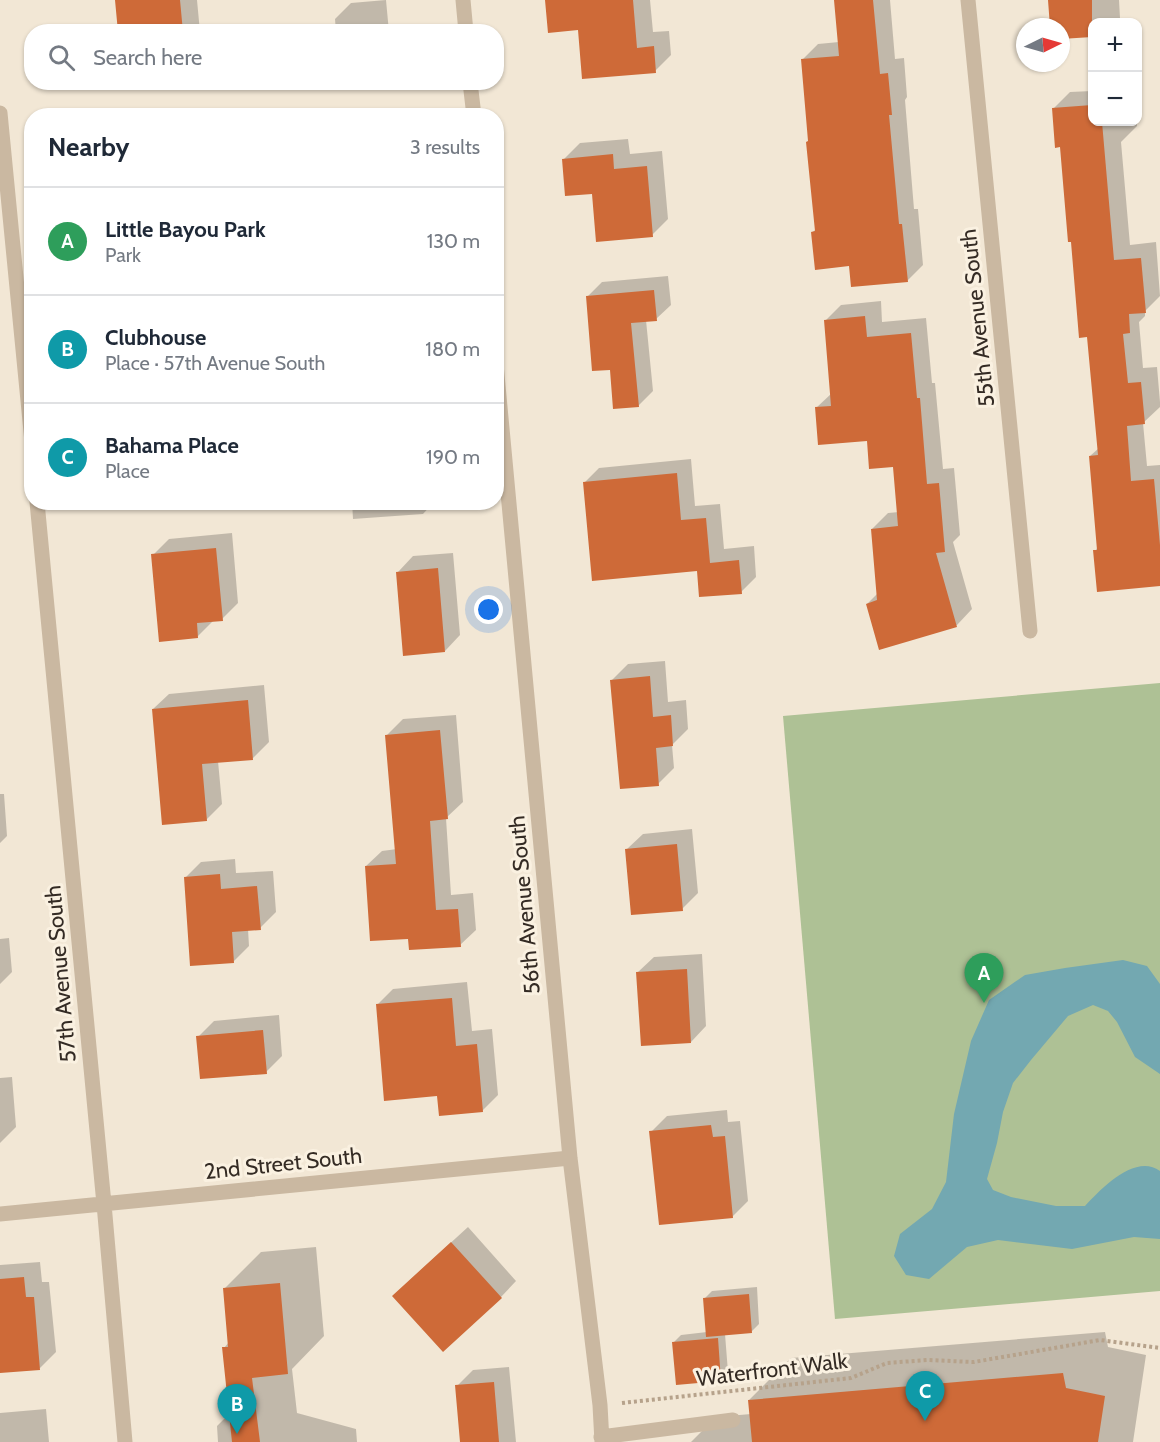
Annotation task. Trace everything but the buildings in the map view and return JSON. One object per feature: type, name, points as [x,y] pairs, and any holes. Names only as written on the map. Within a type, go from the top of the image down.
[{"type":"street","points":[[463,0],[465,24]]},
{"type":"street","name":"55th Avenue South","points":[[968,0],[1030,631]]},
{"type":"street","points":[[472,90],[473,108]]},
{"type":"street","points":[[0,113],[24,360]]},
{"type":"street","name":"56th Avenue South","points":[[504,450],[570,1158],[600,1405],[602,1439]]},
{"type":"street","name":"57th Avenue South","points":[[38,510],[125,1442]]},
{"type":"street","name":"2nd Street South","points":[[0,1214],[570,1158]]},
{"type":"street","points":[[602,1439],[733,1420]]},
{"type":"path","name":"Waterfront Walk","points":[[600,1405],[851,1378],[887,1363],[927,1360],[974,1362],[1100,1340],[1160,1347]]},
{"type":"green space","points":[[1160,683],[1160,1291],[835,1319],[783,716]]},
{"type":"water","points":[[1123,960],[1147,966],[1160,984],[1160,1074],[1135,1057],[1117,1022],[1108,1011],[1093,1005],[1068,1016],[1013,1083],[1003,1112],[987,1179],[993,1190],[1011,1197],[1056,1206],[1085,1206],[1119,1175],[1140,1166],[1150,1167],[1160,1171],[1160,1239],[1134,1237],[1072,1249],[998,1240],[967,1247],[929,1279],[906,1275],[894,1256],[900,1234],[932,1209],[946,1182],[954,1114],[971,1041],[989,1000],[1025,975]]},
{"type":"place","name":"Little Bayou Park","points":[[984,1003]]},
{"type":"place","name":"Bahama Place","points":[[925,1421]]},
{"type":"place","name":"Clubhouse","points":[[237,1434]]}]
